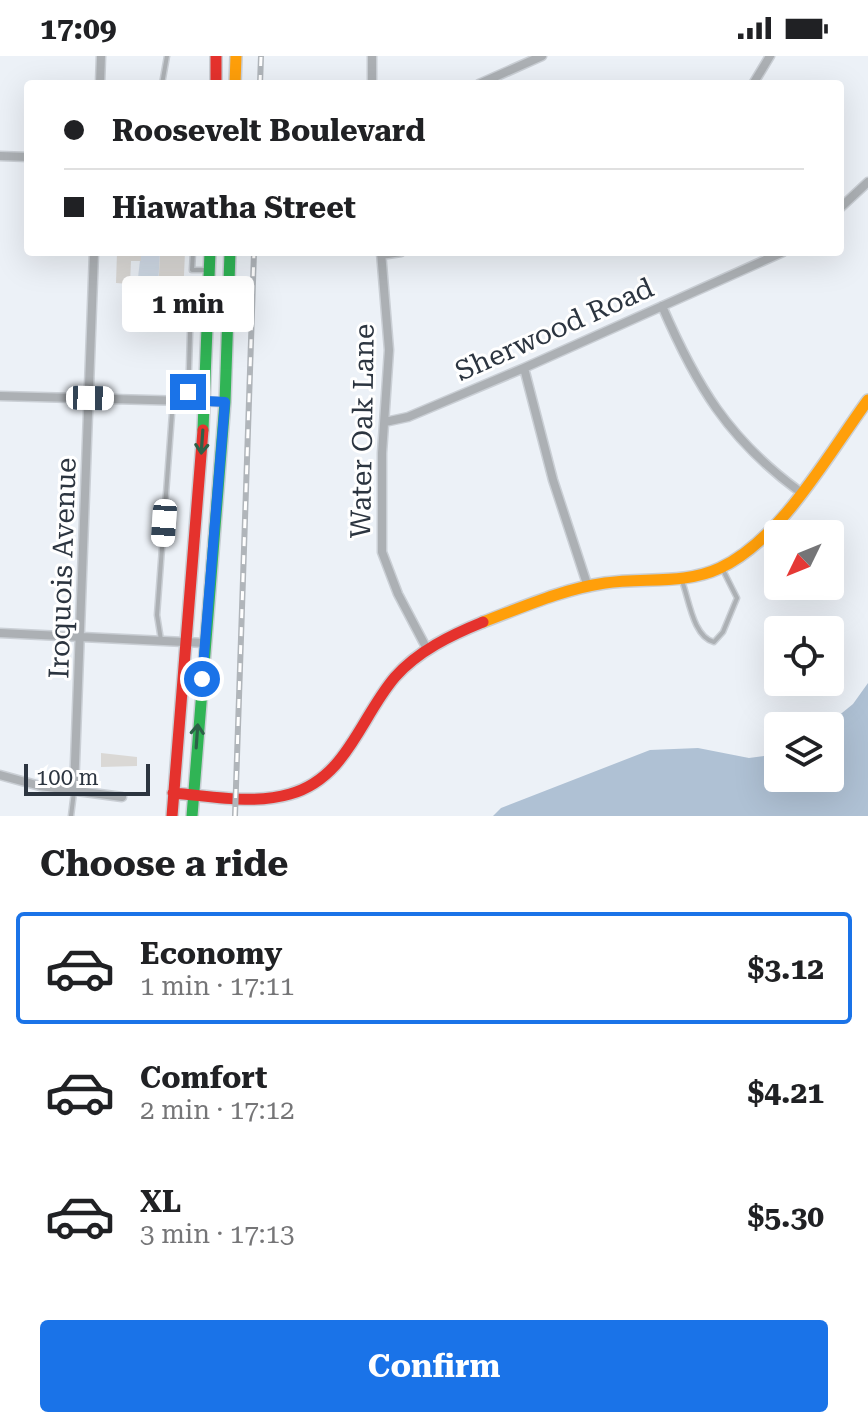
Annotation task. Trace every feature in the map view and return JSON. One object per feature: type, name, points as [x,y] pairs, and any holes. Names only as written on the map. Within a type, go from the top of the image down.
[{"type":"main road","points":[[216,56],[216,80]]},
{"type":"main road","points":[[235,80],[236,56]]},
{"type":"main road","points":[[172,816],[205,401],[210,256]]},
{"type":"main road","points":[[192,816],[225,402],[230,256]]},
{"type":"main road","points":[[173,793],[278,796],[297,792],[319,781],[348,752],[395,677],[427,649],[510,612],[588,587],[627,580],[682,578],[722,567],[747,552],[764,535],[868,400]]},
{"type":"street","points":[[100,80],[101,56]]},
{"type":"street","points":[[372,56],[372,80]]},
{"type":"street","points":[[488,80],[542,56]]},
{"type":"street","points":[[755,80],[770,56]]},
{"type":"street","points":[[0,156],[24,157]]},
{"type":"street","points":[[844,204],[868,182]]},
{"type":"street","name":"Iroquois Avenue","points":[[74,790],[94,256]]},
{"type":"street","name":"Water Oak Lane","points":[[381,256],[389,350],[382,552],[398,594],[427,649]]},
{"type":"street","name":"Sherwood Road","points":[[385,422],[408,417],[524,368],[774,256]]},
{"type":"street","points":[[662,306],[690,370],[722,419],[761,460],[799,491]]},
{"type":"street","points":[[524,368],[553,480],[588,587]]},
{"type":"street","points":[[0,396],[225,402]]},
{"type":"street","points":[[0,633],[205,643]]},
{"type":"street","points":[[0,775],[40,786],[122,797]]},
{"type":"lane","points":[[163,80],[167,56]]},
{"type":"lane","points":[[193,256],[192,270],[209,270]]},
{"type":"lane","points":[[188,400],[191,301],[208,301]]},
{"type":"lane","points":[[161,640],[157,615],[173,400]]},
{"type":"lane","points":[[682,578],[697,625],[708,640],[714,642],[723,632],[728,613],[737,598],[722,567]]},
{"type":"lane","points":[[71,816],[74,790]]},
{"type":"shaded area","points":[[141,256],[160,256],[158,287],[137,286]]},
{"type":"water","points":[[868,683],[868,816],[493,816],[501,808],[650,750],[698,748],[749,758],[764,756],[764,792],[844,792],[843,712]]},
{"type":"building","points":[[117,256],[141,256],[141,261],[131,261],[130,284],[116,283]]},
{"type":"building","points":[[160,256],[185,256],[183,298],[158,297]]},
{"type":"building","points":[[101,753],[137,757],[137,766],[101,767]]},
{"type":"railway","points":[[260,80],[261,56]]},
{"type":"railway","points":[[235,816],[254,256]]},
{"type":"traffic: fast","points":[[203,430],[210,256]]},
{"type":"traffic: fast","points":[[192,816],[225,402],[230,256]]},
{"type":"traffic: slow","points":[[235,80],[236,56]]},
{"type":"traffic: slow","points":[[483,622],[543,599],[589,586],[619,581],[678,579],[720,568],[742,555],[783,517],[868,400]]},
{"type":"traffic: jam","points":[[216,56],[216,80]]},
{"type":"traffic: jam","points":[[172,816],[203,430]]},
{"type":"traffic: jam","points":[[173,793],[261,799],[290,794],[309,786],[326,775],[339,761],[383,693],[404,668],[436,645],[483,622]]},
{"type":"route","points":[[188,392],[188,400],[225,402],[202,679]]}]
